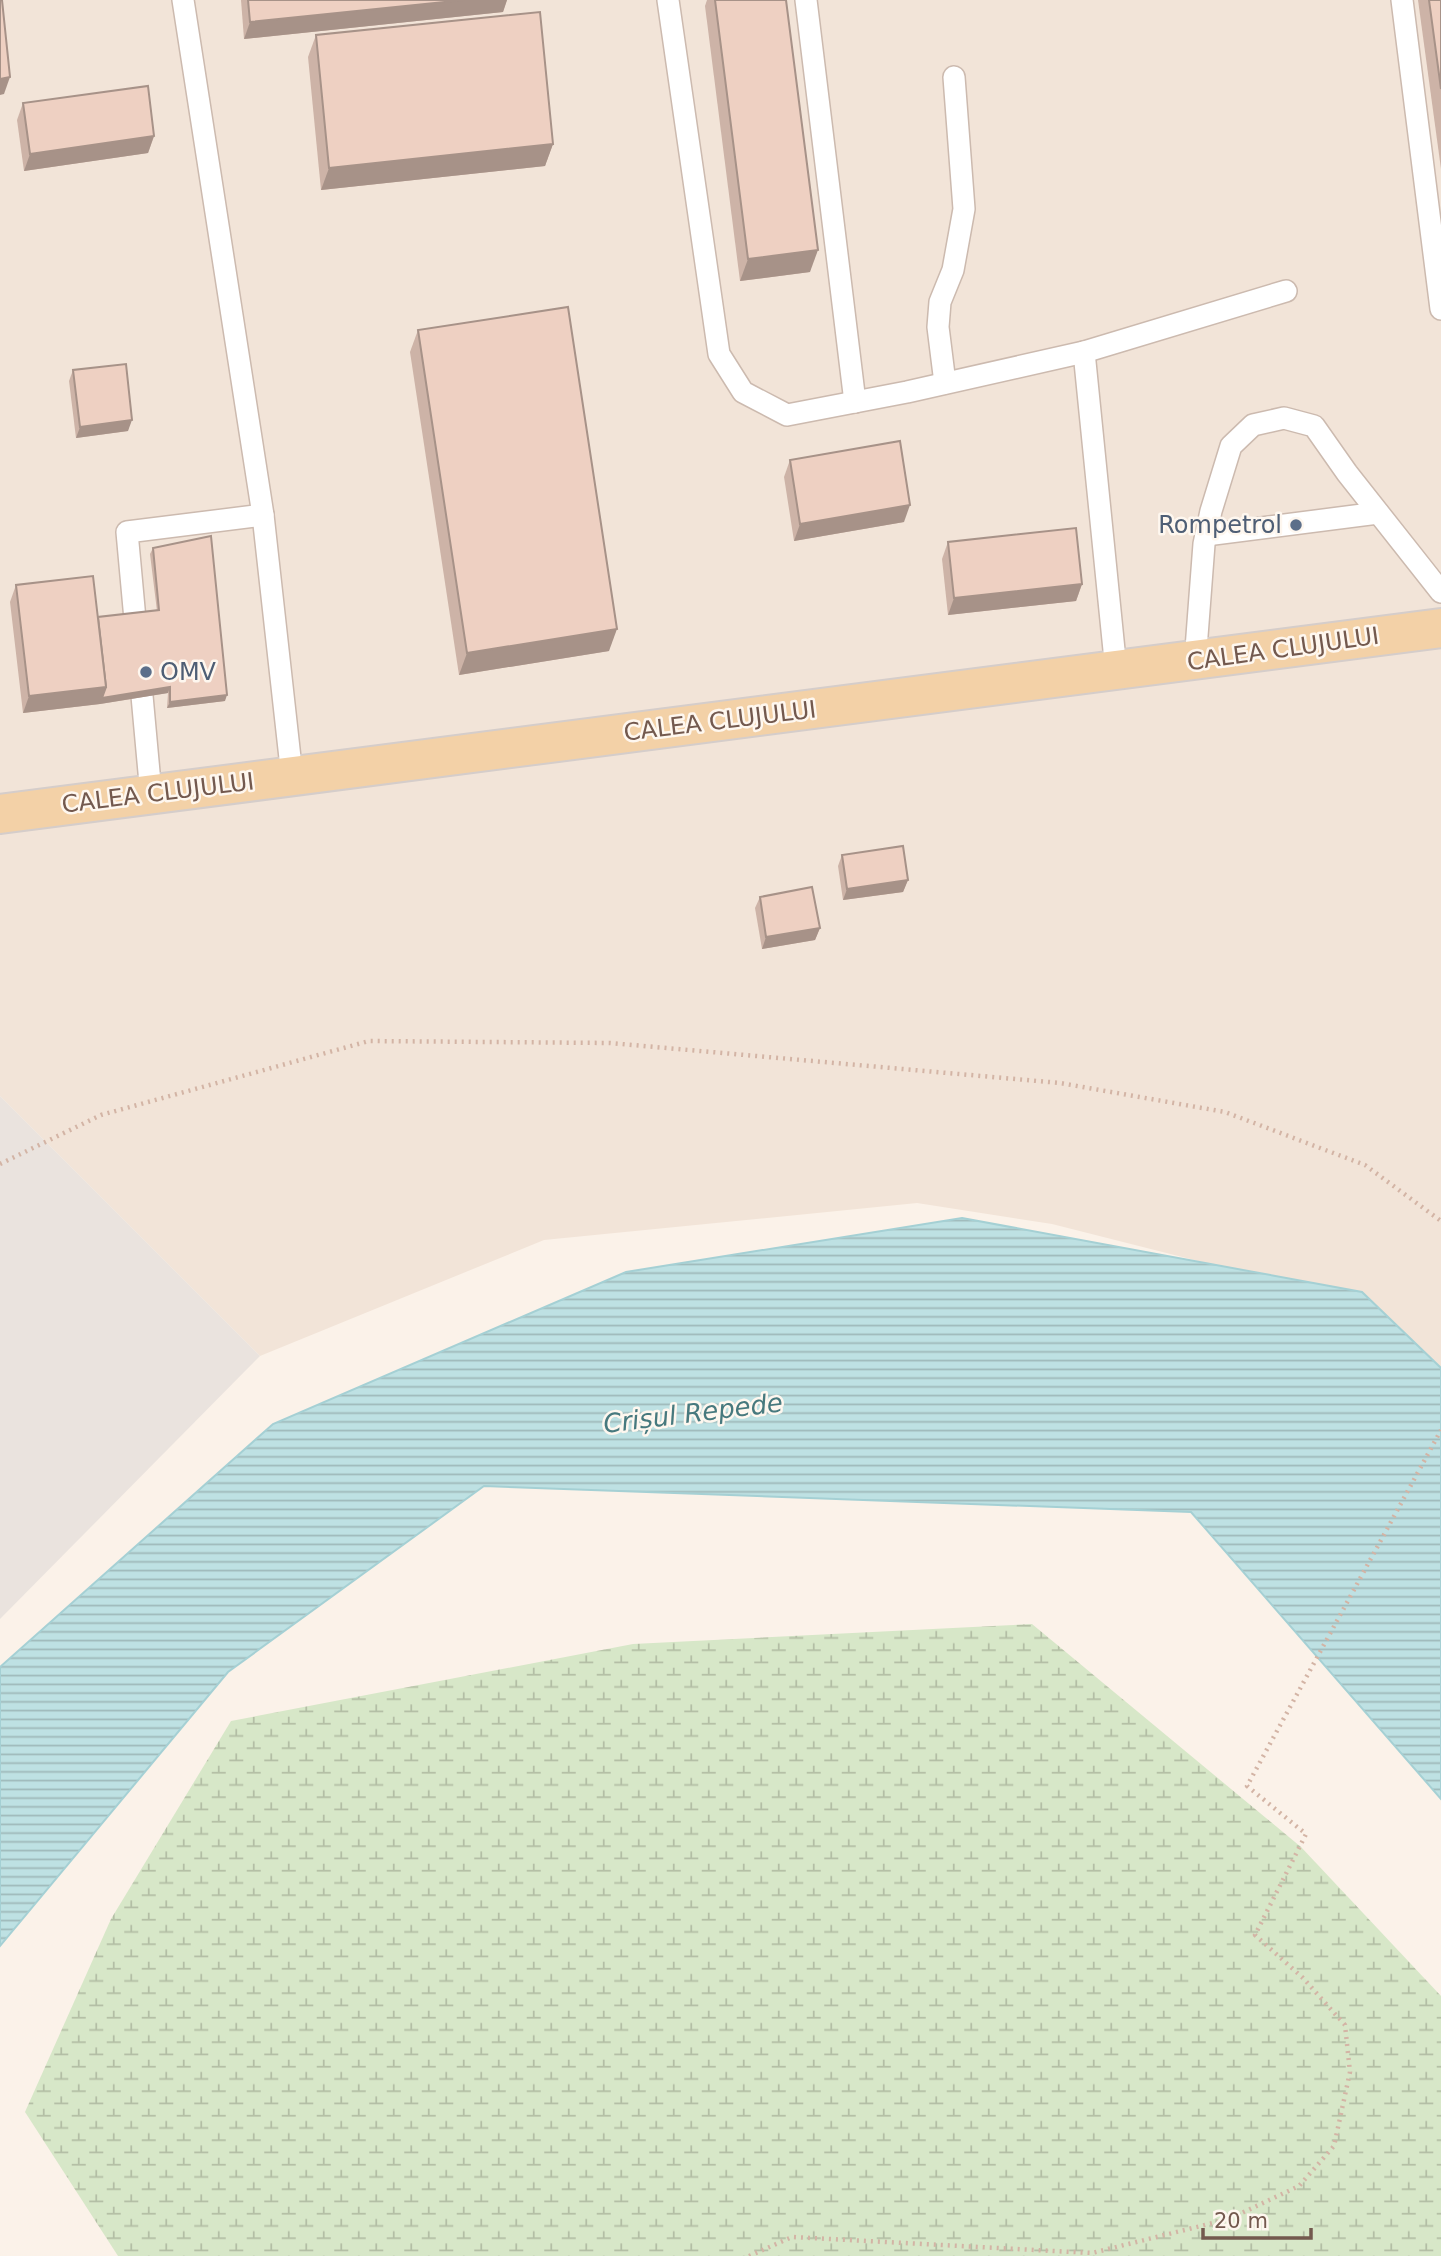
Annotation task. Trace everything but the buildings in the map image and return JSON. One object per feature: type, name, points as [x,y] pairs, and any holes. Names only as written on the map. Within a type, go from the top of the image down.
[{"type":"main road","name":"CALEA CLUJULUI","points":[[0,814],[1195,662],[1441,628]]},
{"type":"lane","points":[[183,0],[263,515],[292,776]]},
{"type":"lane","points":[[667,0],[719,354],[743,392],[787,415],[1084,352],[1286,291]]},
{"type":"lane","points":[[806,0],[855,402]]},
{"type":"lane","points":[[1402,0],[1441,309]]},
{"type":"lane","points":[[945,383],[938,327],[940,302],[953,270],[964,209],[954,77]]},
{"type":"lane","points":[[1084,352],[1116,670]]},
{"type":"lane","points":[[1195,662],[1206,535],[1211,511],[1231,446],[1253,425],[1284,418],[1314,426],[1441,592]]},
{"type":"lane","points":[[1206,535],[1378,513]]},
{"type":"lane","points":[[151,794],[127,532],[263,515]]},
{"type":"path","points":[[0,1164],[101,1115],[369,1041],[610,1043],[1060,1083],[1225,1112],[1365,1165],[1441,1221]]},
{"type":"path","points":[[749,2256],[792,2237],[1092,2253],[1229,2220],[1299,2186],[1335,2146],[1350,2072],[1345,2025],[1303,1978],[1255,1935],[1306,1834],[1247,1786],[1441,1430]]},
{"type":"shaded area","points":[[0,0],[1441,0],[1441,1403],[1285,1283],[1052,1224],[917,1203],[544,1240],[260,1356],[0,1096]]},
{"type":"shaded area","points":[[0,1096],[260,1356],[0,1619]]},
{"type":"green space","points":[[1032,1624],[1301,1847],[1441,1996],[1441,2256],[118,2256],[25,2112],[111,1919],[231,1721],[633,1644]]},
{"type":"water","name":"Crișul Repede","points":[[962,1218],[1362,1292],[1441,1368],[1441,1799],[1191,1512],[484,1486],[228,1672],[0,1946],[0,1667],[273,1424],[626,1272]]},
{"type":"place","name":"Rompetrol","points":[[1296,525]]},
{"type":"place","name":"OMV","points":[[146,672]]}]
